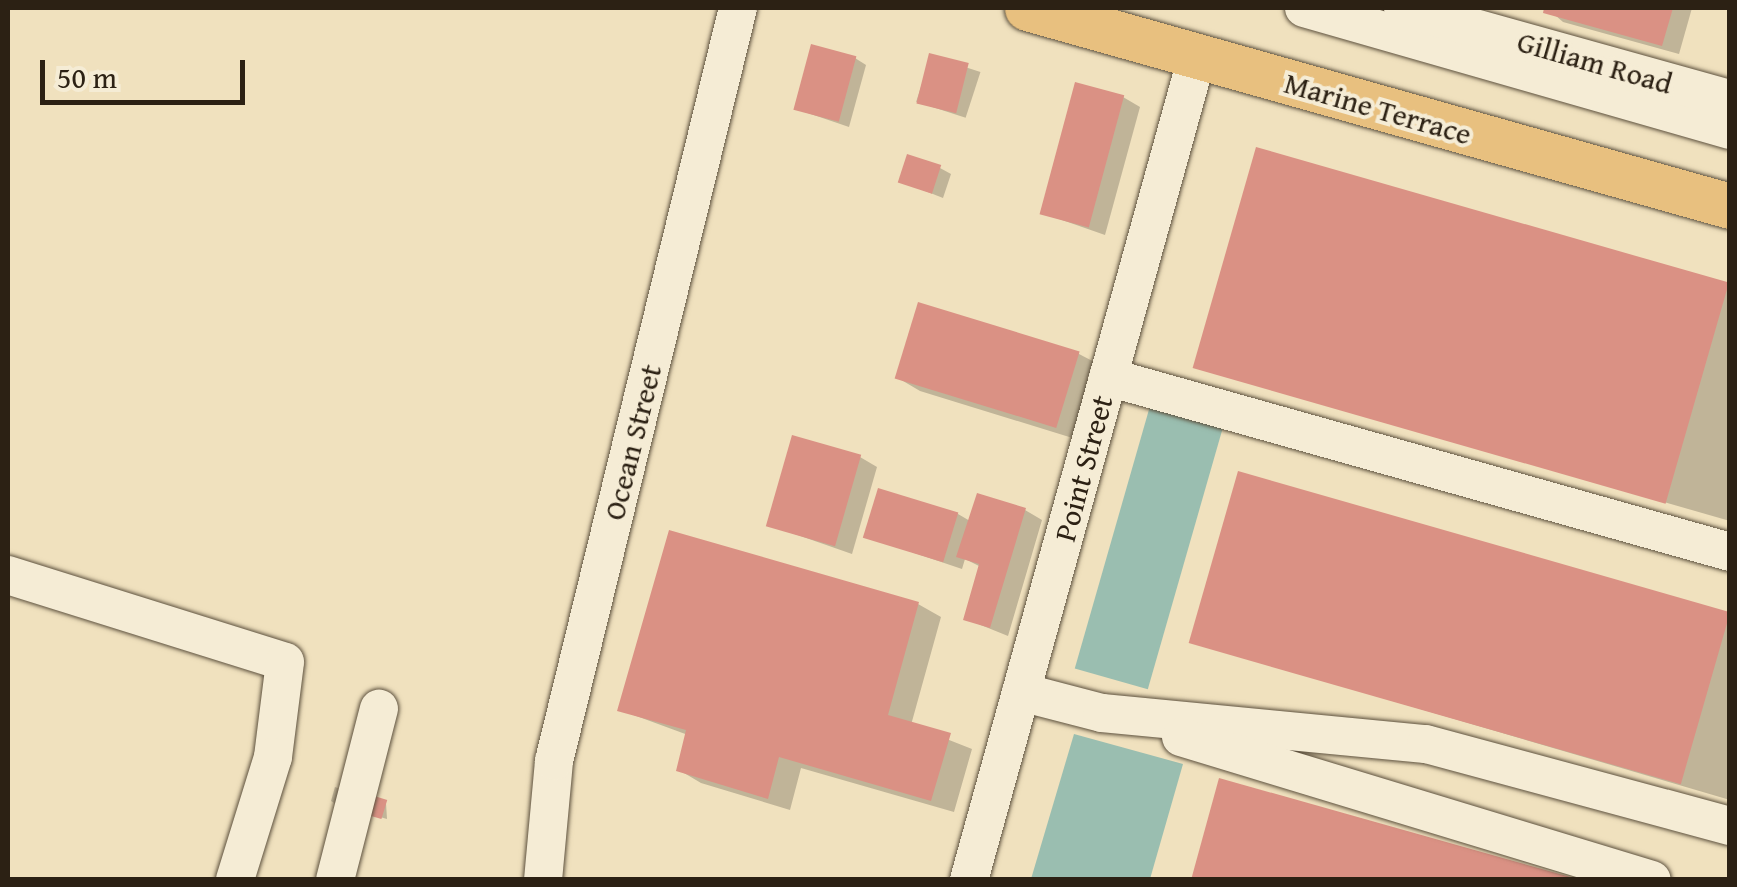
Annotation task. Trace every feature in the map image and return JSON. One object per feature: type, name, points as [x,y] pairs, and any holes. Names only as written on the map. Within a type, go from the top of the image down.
[{"type":"main road","name":"Marine Terrace","points":[[1027,8],[1730,206]]},
{"type":"street","name":"Ocean Street","points":[[542,880],[554,761],[738,8]]},
{"type":"street","points":[[1304,8],[1730,130]]},
{"type":"street","name":"Gilliam Road","points":[[1403,8],[1730,100]]},
{"type":"street","name":"Point Street","points":[[969,880],[1197,57]]},
{"type":"street","points":[[1108,377],[1730,552]]},
{"type":"street","points":[[8,576],[285,662],[273,756],[235,880]]},
{"type":"street","points":[[1021,692],[1102,713],[1652,880]]},
{"type":"street","points":[[335,880],[378,709]]},
{"type":"street","points":[[1102,713],[1426,744],[1730,826]]},
{"type":"shaded area","points":[[1150,406],[1223,427],[1148,689],[1075,668]]},
{"type":"shaded area","points":[[1074,734],[1183,764],[1150,879],[1031,879]]},
{"type":"building","points":[[1544,8],[1673,8],[1662,46],[1543,13]]},
{"type":"building","points":[[811,44],[856,56],[839,122],[793,110]]},
{"type":"building","points":[[929,53],[969,63],[956,113],[916,103]]},
{"type":"building","points":[[1075,82],[1124,95],[1089,228],[1040,214]]},
{"type":"building","points":[[1256,147],[1729,283],[1666,504],[1193,368]]},
{"type":"building","points":[[907,154],[941,165],[932,194],[898,183]]},
{"type":"building","points":[[918,302],[1080,351],[1056,428],[895,379]]},
{"type":"building","points":[[792,435],[861,455],[835,546],[766,526]]},
{"type":"building","points":[[1238,471],[1730,612],[1681,784],[1189,643]]},
{"type":"building","points":[[878,488],[958,513],[943,562],[863,538]]},
{"type":"building","points":[[977,493],[1026,508],[990,628],[963,620],[979,564],[956,557]]},
{"type":"building","points":[[669,530],[919,602],[888,715],[951,733],[931,801],[779,757],[768,799],[676,771],[686,730],[617,711]]},
{"type":"building","points":[[1219,778],[1574,878],[1574,880],[1191,880]]},
{"type":"building","points":[[371,795],[387,800],[381,819],[365,814]]}]
